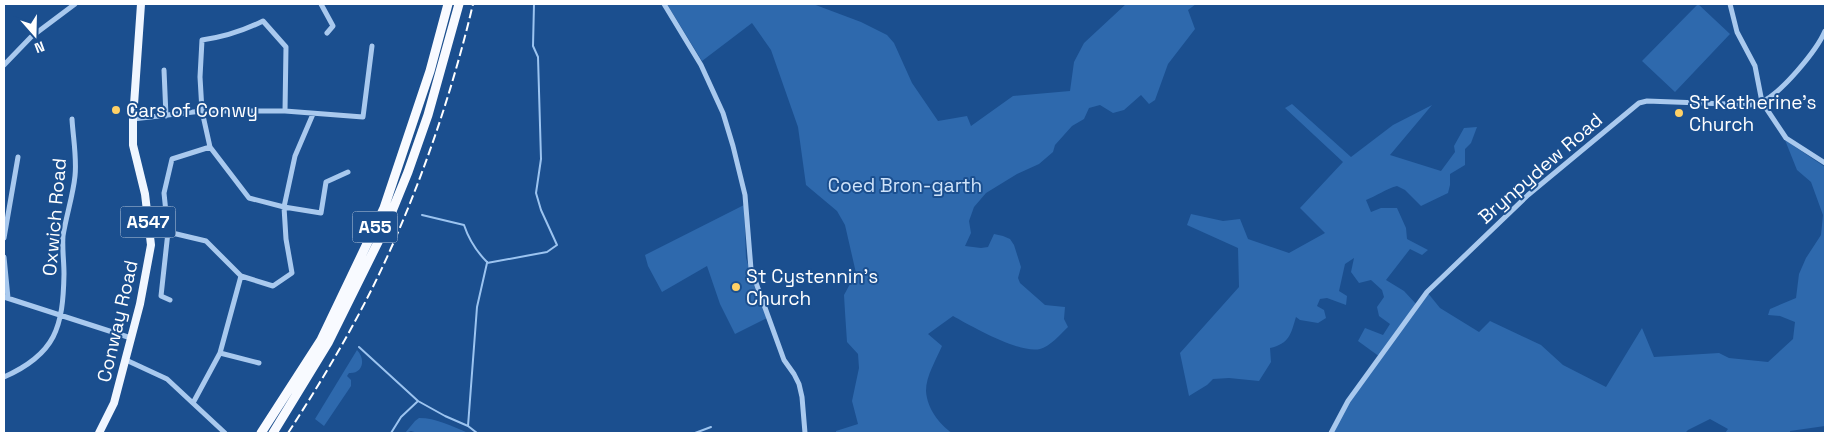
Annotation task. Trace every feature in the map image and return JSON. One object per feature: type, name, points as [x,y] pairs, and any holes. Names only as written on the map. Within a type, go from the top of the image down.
[{"type":"highway","name":"A55","points":[[261,433],[321,340],[384,208],[430,71],[448,4]]},
{"type":"highway","name":"A55","points":[[273,433],[328,344],[386,226],[428,115],[459,4]]},
{"type":"main road","name":"Conway Road","points":[[99,433],[114,403],[126,360],[140,304],[151,245],[144,194],[133,145],[141,4]]},
{"type":"street","points":[[4,65],[30,36],[75,4]]},
{"type":"street","points":[[320,4],[333,26],[327,33]]},
{"type":"street","points":[[664,4],[701,65],[724,113],[745,196],[750,264],[784,360],[799,384],[805,433]]},
{"type":"street","points":[[1730,4],[1737,32],[1754,66],[1762,102],[1786,138],[1825,162]]},
{"type":"street","points":[[285,111],[286,47],[263,21],[224,36],[202,40],[200,77],[202,111],[210,147],[249,198],[284,207],[321,213],[326,182],[348,172]]},
{"type":"street","name":"Brynpydew Road","points":[[1331,433],[1348,401],[1427,292],[1528,195],[1640,103],[1646,101],[1739,106],[1762,102],[1776,92],[1796,72],[1812,52],[1825,31]]},
{"type":"street","points":[[133,119],[202,111],[285,111],[363,117],[372,46]]},
{"type":"street","points":[[164,70],[166,116]]},
{"type":"street","points":[[168,232],[206,241],[241,276],[273,286],[292,273],[286,239],[284,207],[295,156],[313,114]]},
{"type":"street","name":"Oxwich Road","points":[[4,377],[15,372],[46,349],[53,338],[61,317],[64,274],[63,237],[76,175],[72,119]]},
{"type":"street","points":[[170,300],[161,296],[168,232],[164,193],[172,159],[210,147]]},
{"type":"street","points":[[4,238],[18,157]]},
{"type":"street","points":[[4,257],[6,298],[131,338]]},
{"type":"street","points":[[193,403],[220,353],[241,276]]},
{"type":"street","points":[[220,353],[259,363]]},
{"type":"street","points":[[126,360],[167,379],[225,433]]},
{"type":"green space","name":"Coed Bron-garth","points":[[667,4],[813,4],[861,22],[887,35],[894,43],[912,83],[938,121],[967,116],[971,126],[1013,96],[1070,91],[1074,62],[1084,43],[1126,4],[1196,4],[1188,10],[1195,29],[1168,64],[1155,100],[1149,104],[1141,95],[1124,110],[1113,113],[1100,105],[1089,108],[1084,119],[1072,126],[1055,145],[1053,152],[1039,164],[1017,174],[986,193],[974,207],[969,221],[971,233],[965,246],[988,247],[994,234],[1010,239],[1014,245],[1021,267],[1018,278],[1020,283],[1045,305],[1065,307],[1064,319],[1068,327],[1047,346],[1040,349],[1031,349],[996,338],[953,316],[928,334],[942,346],[926,385],[927,397],[935,415],[952,433],[836,433],[836,431],[858,424],[852,401],[859,368],[858,354],[847,342],[844,295],[856,273],[845,225],[837,211],[806,185],[798,127],[771,50],[752,23],[702,61]]},
{"type":"green space","points":[[1698,4],[1730,34],[1675,92],[1642,61]]},
{"type":"green space","points":[[1292,104],[1351,157],[1393,125],[1432,105],[1390,155],[1441,171],[1455,152],[1454,146],[1464,128],[1477,127],[1471,143],[1465,149],[1465,165],[1450,174],[1448,193],[1421,206],[1405,190],[1397,186],[1366,200],[1371,212],[1381,208],[1397,208],[1406,228],[1407,239],[1428,250],[1422,255],[1410,249],[1386,280],[1404,291],[1417,305],[1427,292],[1440,308],[1479,332],[1490,321],[1541,345],[1563,365],[1606,387],[1642,328],[1654,357],[1719,353],[1729,358],[1768,362],[1793,339],[1795,322],[1780,316],[1768,315],[1770,309],[1796,298],[1799,274],[1806,258],[1821,235],[1823,215],[1811,182],[1797,170],[1785,140],[1825,167],[1825,426],[1790,431],[1790,433],[1725,433],[1728,429],[1710,419],[1685,433],[1331,433],[1336,422],[1380,357],[1358,341],[1365,328],[1383,335],[1390,324],[1379,316],[1377,307],[1384,297],[1382,290],[1371,280],[1359,283],[1351,272],[1354,258],[1345,264],[1339,291],[1347,296],[1346,305],[1327,298],[1320,299],[1317,306],[1324,310],[1326,318],[1318,323],[1300,320],[1296,317],[1285,341],[1270,348],[1271,362],[1259,381],[1229,378],[1213,379],[1189,396],[1180,353],[1239,287],[1238,248],[1187,225],[1191,214],[1223,221],[1240,219],[1248,239],[1289,253],[1325,233],[1300,208],[1343,162],[1285,108]]},
{"type":"green space","points":[[744,205],[746,258],[767,318],[735,334],[720,304],[707,266],[662,292],[648,266],[645,255]]},
{"type":"green space","points":[[357,350],[362,358],[362,365],[360,369],[354,373],[349,373],[347,376],[351,380],[351,386],[324,426],[315,419]]},
{"type":"green space","points":[[419,418],[438,421],[468,433],[418,433],[411,431],[405,433]]},
{"type":"waterway","points":[[468,426],[477,307],[487,263],[547,252],[557,245],[541,210],[536,193],[541,159],[538,57],[533,46],[534,4]]},
{"type":"waterway","points":[[422,215],[464,225],[473,245],[487,262]]},
{"type":"waterway","points":[[359,347],[418,401]]},
{"type":"waterway","points":[[391,433],[401,417],[418,401],[468,426],[477,433]]},
{"type":"waterway","points":[[695,433],[711,427]]},
{"type":"railway","points":[[288,433],[354,324],[401,225],[447,100],[473,4]]},
{"type":"place","name":"Cars of Conwy","points":[[116,110]]},
{"type":"place","name":"St Katherine's Church","points":[[1679,113]]},
{"type":"place","name":"St Cystennin's Church","points":[[736,287]]}]
